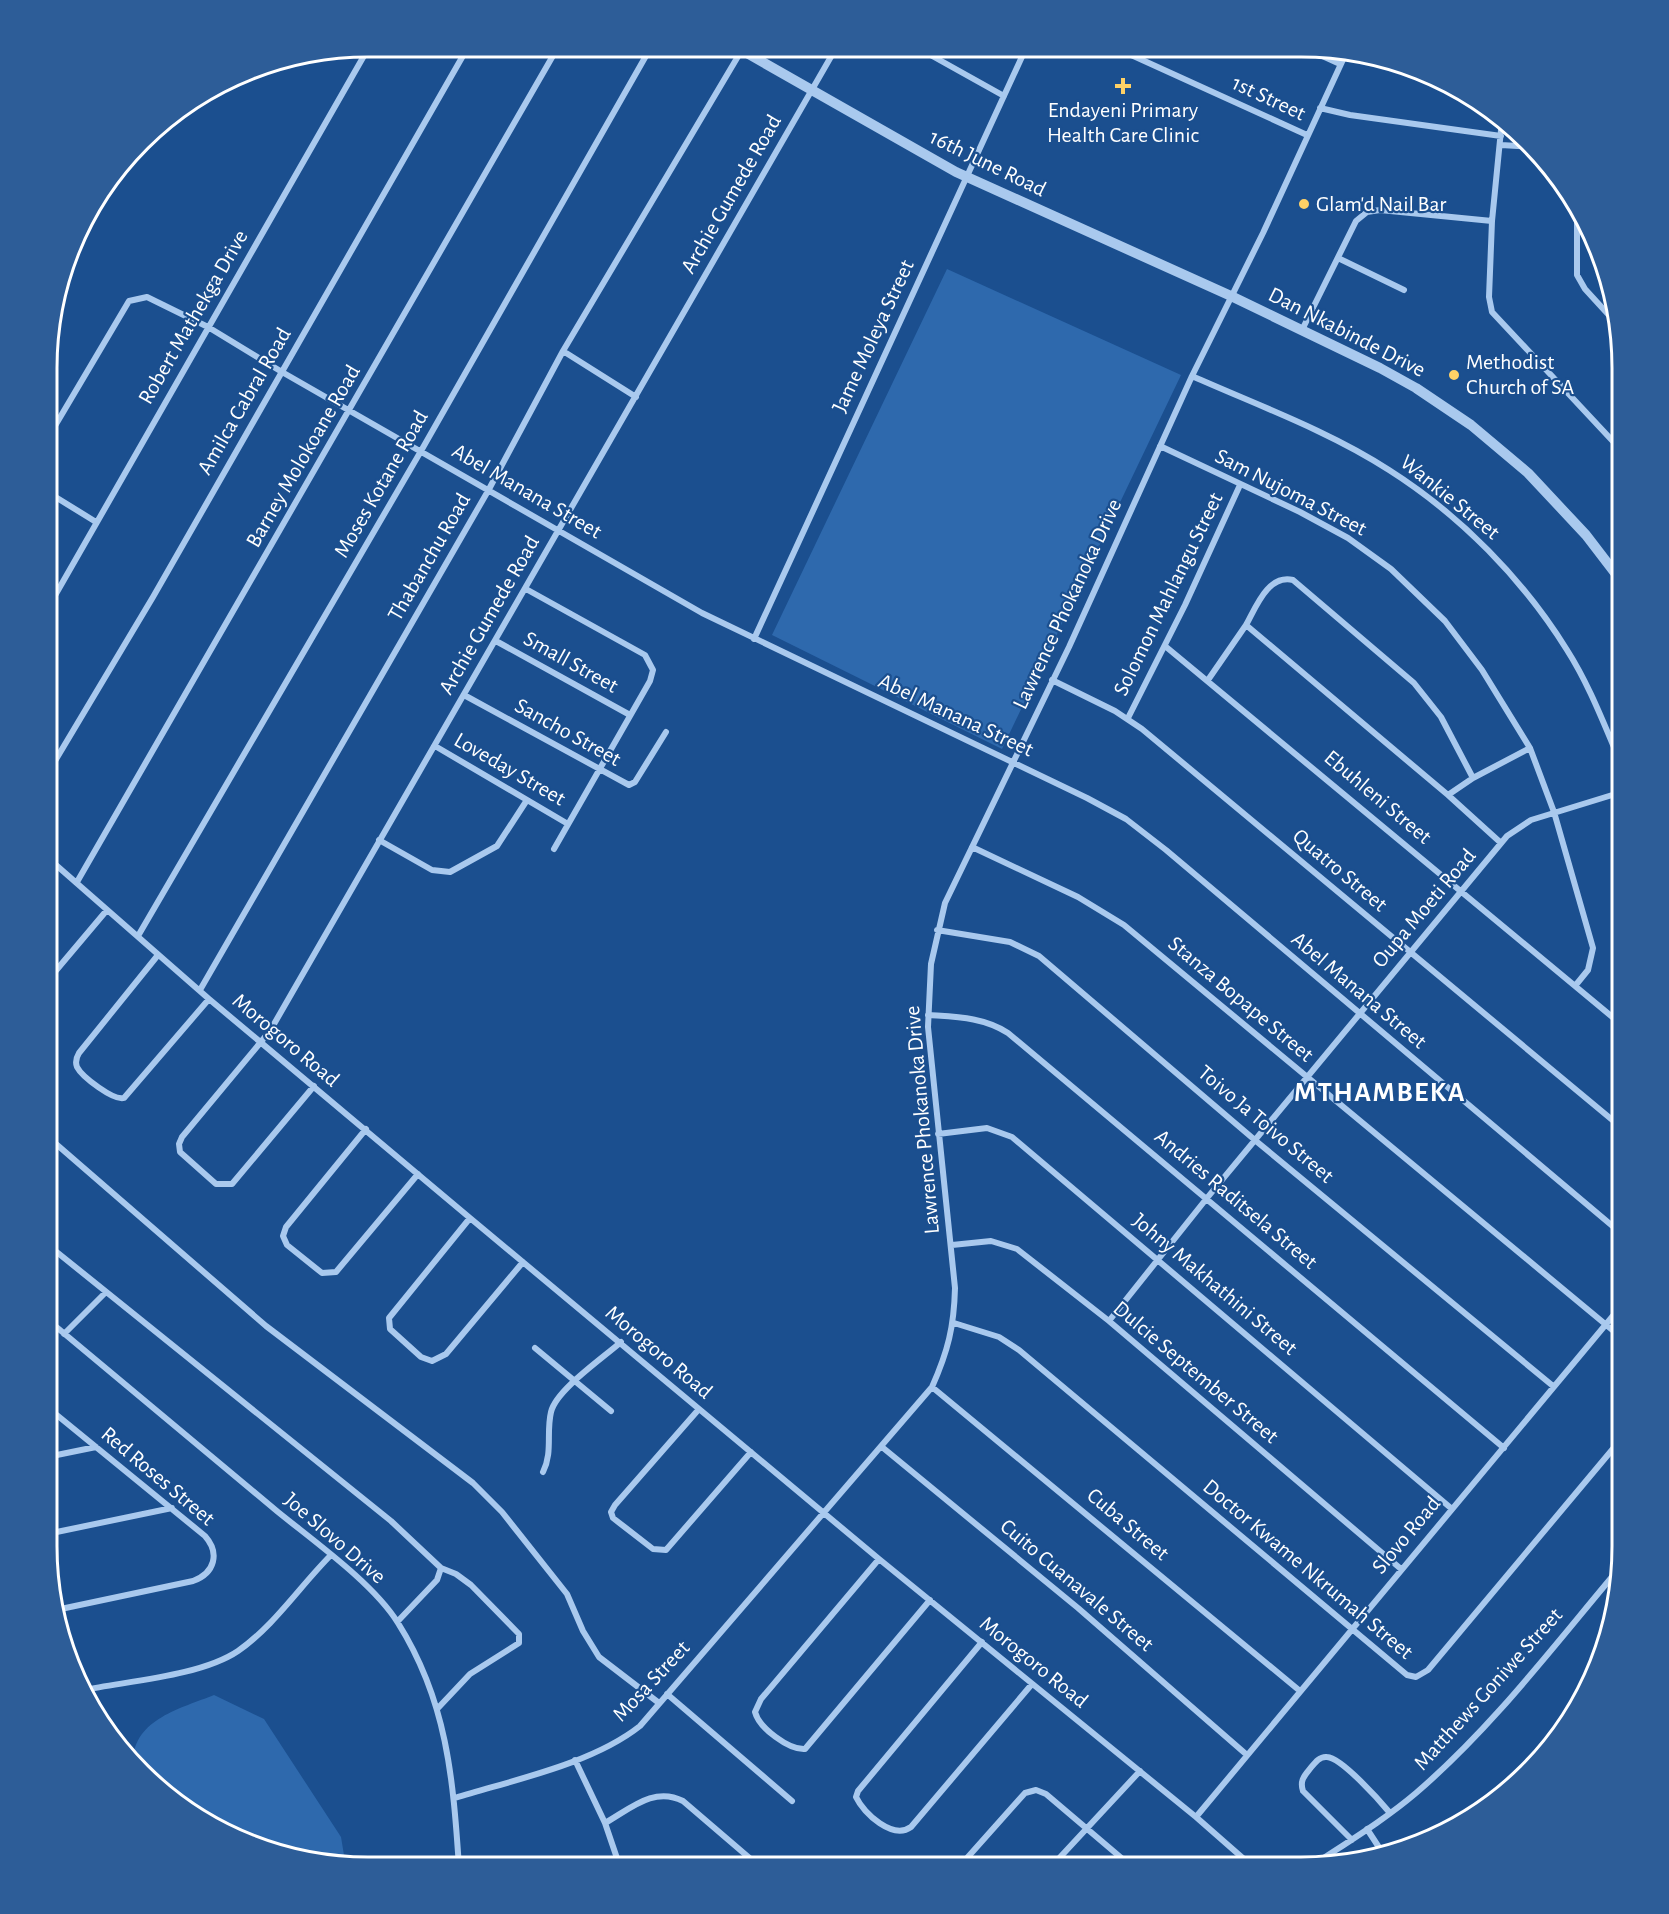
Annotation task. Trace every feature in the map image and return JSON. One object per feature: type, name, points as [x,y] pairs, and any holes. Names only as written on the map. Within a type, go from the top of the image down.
[{"type":"street","name":"Robert Mathekga Drive","points":[[58,590],[363,57]]},
{"type":"street","name":"Amilca Cabral Road","points":[[57,758],[153,597],[462,57]]},
{"type":"street","name":"Barney Molokoane Road","points":[[77,882],[552,57]]},
{"type":"street","name":"Moses Kotane Road","points":[[138,936],[421,451],[645,57]]},
{"type":"street","name":"Thabanchu Road","points":[[200,990],[488,491],[563,351],[736,57]]},
{"type":"street","name":"16th June Road","points":[[756,57],[967,177],[1231,296]]},
{"type":"street","name":"Archie Gumede Road","points":[[314,1086],[238,1179],[226,1186],[213,1182],[182,1155],[180,1141],[261,1043],[496,641],[831,57]]},
{"type":"street","points":[[934,57],[1004,96]]},
{"type":"street","name":"Jame Moleya Street","points":[[754,639],[1022,57]]},
{"type":"street","name":"1st Street","points":[[1136,57],[1307,135]]},
{"type":"street","points":[[1328,59],[1340,64]]},
{"type":"street","name":"Lawrence Phokanoka Drive","points":[[823,1512],[882,1447],[932,1386],[948,1350],[954,1323],[955,1288],[952,1245],[938,1134],[928,1015],[929,985],[937,930],[945,903],[1342,60]]},
{"type":"street","points":[[1320,108],[1350,116],[1501,136]]},
{"type":"street","points":[[1501,130],[1492,221],[1489,297],[1492,312],[1612,440]]},
{"type":"street","points":[[1501,145],[1519,146]]},
{"type":"street","points":[[1302,330],[1356,221],[1367,212],[1380,210],[1492,221]]},
{"type":"street","points":[[1576,223],[1574,258],[1576,275],[1585,289],[1607,313]]},
{"type":"street","points":[[1338,258],[1404,290]]},
{"type":"street","name":"Dan Nkabinde Drive","points":[[1231,296],[1416,388],[1478,430],[1547,491],[1612,569]]},
{"type":"street","name":"Abel Manana Street","points":[[57,422],[129,301],[147,297],[208,327],[640,578],[754,639],[1013,761],[1108,809],[1142,830],[1612,1226]]},
{"type":"street","points":[[563,351],[636,397]]},
{"type":"street","name":"Wankie Street","points":[[1192,376],[1363,455],[1432,500],[1467,530],[1533,603],[1568,651],[1612,743]]},
{"type":"street","name":"Sam Nujoma Street","points":[[1160,446],[1300,512],[1348,538],[1414,590],[1464,644],[1501,697],[1530,748],[1554,812],[1593,948],[1587,970],[1575,986]]},
{"type":"street","name":"Solomon Mahlangu Street","points":[[1128,718],[1165,646],[1240,485]]},
{"type":"street","points":[[57,498],[96,522]]},
{"type":"street","points":[[1208,680],[1270,586],[1281,579],[1293,580],[1414,682],[1440,717],[1473,778]]},
{"type":"street","points":[[526,589],[645,655],[653,670],[554,849]]},
{"type":"street","points":[[1246,625],[1448,795],[1500,843]]},
{"type":"street","name":"Small Street","points":[[496,641],[630,715]]},
{"type":"street","name":"Ebuhleni Street","points":[[1165,646],[1612,1017]]},
{"type":"street","name":"Quatro Street","points":[[1052,680],[1128,718],[1612,1120]]},
{"type":"street","name":"Sancho Street","points":[[464,695],[598,769],[632,784],[666,732]]},
{"type":"street","name":"Loveday Street","points":[[435,746],[568,824]]},
{"type":"street","points":[[1448,795],[1473,778],[1530,748]]},
{"type":"street","name":"Oupa Moeti Road","points":[[1109,1321],[1207,1198],[1358,1014],[1412,953],[1500,843],[1518,826],[1554,812],[1612,795]]},
{"type":"street","points":[[379,840],[432,870],[450,873],[497,846],[527,800]]},
{"type":"street","name":"Stanza Bopape Street","points":[[972,847],[1109,914],[1612,1330]]},
{"type":"street","name":"Morogoro Road","points":[[57,866],[209,999],[417,1174],[1242,1857]]},
{"type":"street","points":[[57,969],[107,910]]},
{"type":"street","name":"Toivo Ja Toivo Street","points":[[937,930],[1011,942],[1039,956],[1256,1141],[1553,1386]]},
{"type":"street","points":[[158,955],[79,1053],[76,1059],[78,1069],[112,1097],[124,1098],[209,999]]},
{"type":"street","name":"Andries Raditsela Street","points":[[928,1015],[985,1022],[1008,1033],[1504,1448]]},
{"type":"street","name":"Johny Makhathini Street","points":[[938,1134],[987,1128],[1003,1132],[1020,1143],[1452,1509]]},
{"type":"street","points":[[366,1130],[285,1230],[283,1236],[287,1245],[324,1274],[338,1271],[417,1174]]},
{"type":"street","points":[[57,1145],[266,1326],[473,1483],[501,1512],[567,1594],[583,1631],[599,1657],[659,1703]]},
{"type":"street","points":[[470,1218],[389,1318],[390,1329],[421,1357],[432,1361],[446,1354],[523,1262]]},
{"type":"street","name":"Dulcie September Street","points":[[952,1245],[991,1241],[1017,1249],[1109,1321],[1401,1569]]},
{"type":"street","points":[[57,1252],[392,1521],[441,1568],[456,1574],[471,1585],[521,1639],[519,1643],[465,1679],[438,1708]]},
{"type":"street","points":[[64,1334],[106,1292]]},
{"type":"street","name":"Slovo Road","points":[[1196,1817],[1612,1316]]},
{"type":"street","name":"Doctor Kwame Nkrumah Street","points":[[954,1323],[999,1337],[1019,1350],[1407,1675],[1416,1677],[1423,1674],[1612,1450]]},
{"type":"street","name":"Joe Slovo Drive","points":[[57,1328],[331,1555],[398,1621],[438,1708],[446,1738],[455,1798],[458,1857]]},
{"type":"street","points":[[543,1472],[550,1451],[552,1409],[556,1401],[621,1342]]},
{"type":"street","points":[[535,1348],[611,1411]]},
{"type":"street","name":"Cuba Street","points":[[932,1386],[1300,1691]]},
{"type":"street","points":[[699,1408],[615,1505],[611,1512],[613,1518],[653,1549],[666,1550],[751,1452]]},
{"type":"street","name":"Red Roses Street","points":[[57,1415],[172,1508],[212,1544],[214,1563],[207,1574],[185,1584],[63,1609]]},
{"type":"street","points":[[57,1455],[96,1447]]},
{"type":"street","name":"Cuito Cuanavale Street","points":[[882,1447],[1078,1608],[1247,1755]]},
{"type":"street","points":[[57,1532],[172,1508]]},
{"type":"street","name":"Mosa Street","points":[[455,1798],[574,1760],[629,1735],[640,1726],[823,1512]]},
{"type":"street","points":[[92,1689],[194,1669],[228,1657],[263,1630],[331,1555]]},
{"type":"street","points":[[879,1559],[761,1699],[755,1712],[760,1723],[792,1747],[805,1749],[930,1600]]},
{"type":"street","points":[[398,1621],[437,1580],[441,1568]]},
{"type":"street","name":"Matthews Goniwe Street","points":[[1328,1855],[1422,1787],[1483,1727],[1610,1579]]},
{"type":"street","points":[[982,1642],[858,1791],[856,1797],[862,1806],[887,1828],[902,1832],[911,1827],[1032,1684]]},
{"type":"street","points":[[667,1694],[792,1801]]},
{"type":"street","points":[[1352,1840],[1303,1791],[1304,1775],[1319,1759],[1325,1757],[1336,1760],[1377,1797],[1389,1813]]},
{"type":"street","points":[[574,1760],[605,1823],[617,1857]]},
{"type":"street","points":[[1060,1857],[1140,1771]]},
{"type":"street","points":[[968,1857],[1030,1791],[1046,1794],[1120,1857]]},
{"type":"street","points":[[605,1823],[649,1798],[659,1794],[670,1795],[682,1801],[748,1857]]},
{"type":"street","points":[[1367,1829],[1379,1847]]},
{"type":"shaded area","points":[[947,269],[1181,375],[1002,749],[772,635]]},
{"type":"shaded area","points":[[214,1695],[264,1719],[341,1837],[344,1856],[307,1851],[249,1833],[195,1805],[163,1780],[134,1751],[135,1747],[151,1725],[175,1711]]},
{"type":"place","name":"Endayeni Primary Health Care Clinic","points":[[1123,86]]},
{"type":"place","name":"Glam'd Nail Bar","points":[[1304,204]]},
{"type":"place","name":"Methodist Church of SA","points":[[1454,375]]},
{"type":"district","name":"MTHAMBEKA","points":[[1380,1093]]}]
